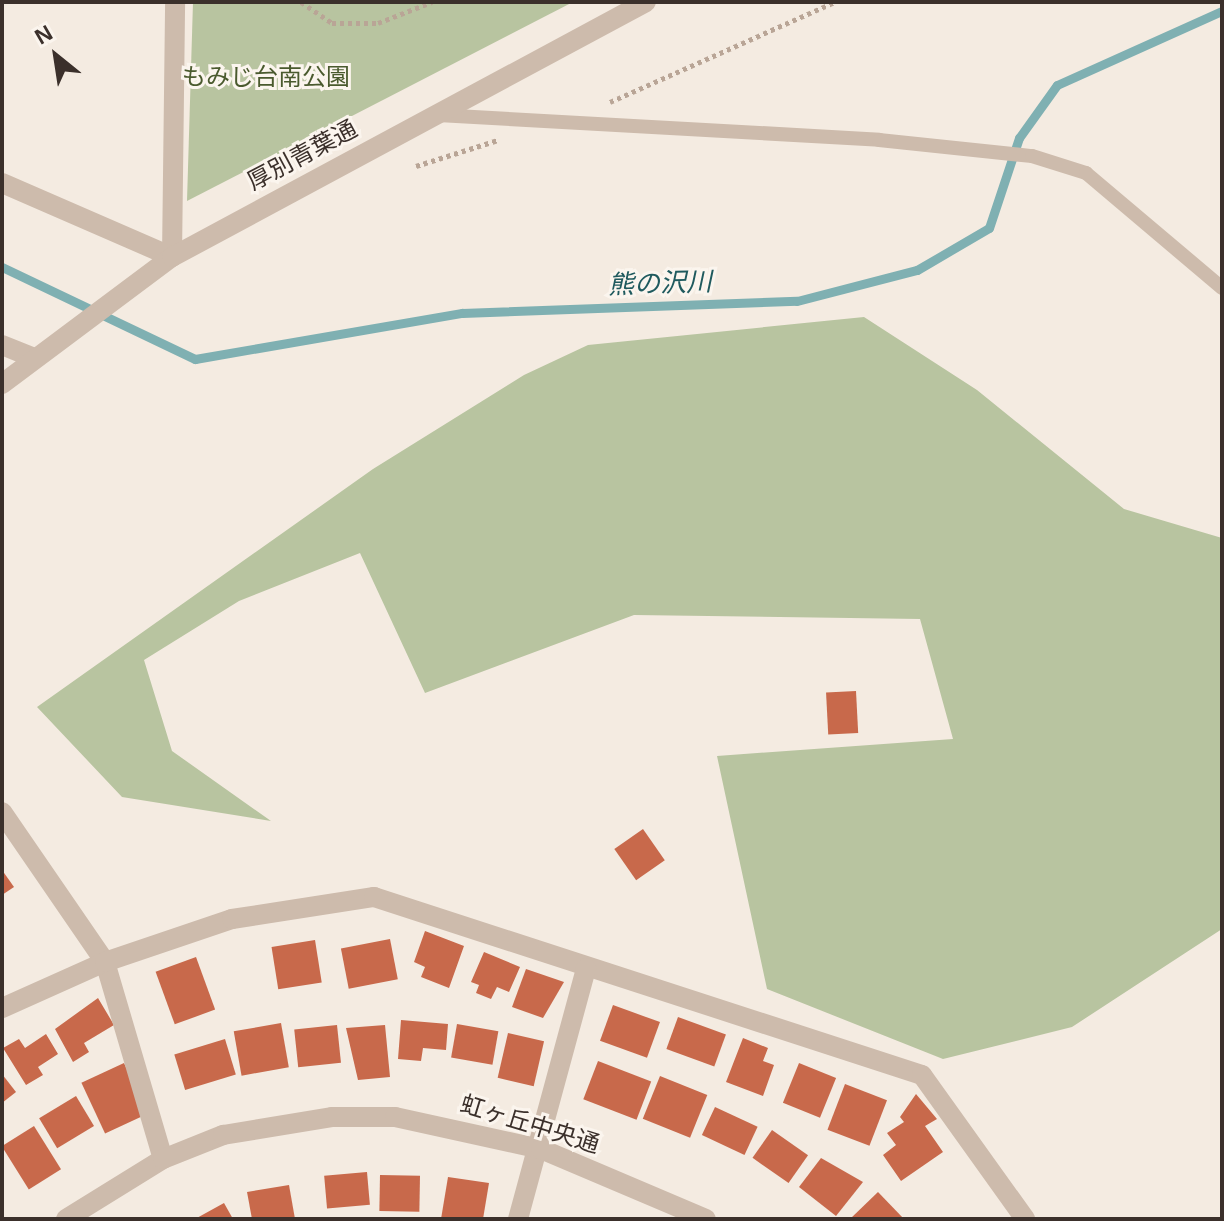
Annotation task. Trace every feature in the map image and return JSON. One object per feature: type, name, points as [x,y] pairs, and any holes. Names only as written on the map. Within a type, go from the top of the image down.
[{"type":"street","points":[[2,183],[172,257],[175,2]]},
{"type":"street","name":"厚別青葉通","points":[[2,384],[172,257],[646,2]]},
{"type":"street","points":[[2,345],[34,358]]},
{"type":"street","points":[[2,812],[105,962],[163,1159]]},
{"type":"street","points":[[2,1008],[105,962],[232,919],[374,897],[922,1075],[1025,1219]]},
{"type":"street","points":[[518,1219],[541,1149],[586,968]]},
{"type":"street","name":"虹ヶ丘中央通","points":[[66,1219],[163,1159],[235,1132],[332,1117],[438,1123],[541,1149],[706,1219]]},
{"type":"lane","points":[[434,115],[1032,156],[1086,173],[1222,288]]},
{"type":"path","points":[[301,2],[332,23],[378,23],[432,2]]},
{"type":"path","points":[[595,109],[835,2]]},
{"type":"path","points":[[416,166],[506,138]]},
{"type":"green space","name":"もみじ台南公園","points":[[193,2],[573,2],[187,201]]},
{"type":"green space","points":[[864,317],[977,390],[1124,509],[1222,538],[1222,929],[1072,1027],[943,1059],[767,989],[717,756],[953,739],[920,619],[634,615],[425,693],[360,553],[239,601],[144,660],[172,751],[271,821],[122,797],[37,707],[373,469],[524,375],[588,345]]},
{"type":"building","points":[[856,691],[858,733],[828,735],[826,693]]},
{"type":"building","points":[[643,829],[665,860],[636,880],[614,849]]},
{"type":"building","points":[[2,870],[14,887],[2,895]]},
{"type":"building","points":[[425,931],[464,946],[449,988],[421,977],[425,967],[414,962]]},
{"type":"building","points":[[390,939],[398,979],[349,989],[341,949]]},
{"type":"building","points":[[315,940],[322,982],[278,989],[272,947]]},
{"type":"building","points":[[484,952],[520,967],[509,992],[497,987],[491,999],[476,993],[479,985],[471,982]]},
{"type":"building","points":[[196,957],[215,1010],[175,1024],[156,972]]},
{"type":"building","points":[[526,969],[564,982],[543,1018],[512,1007]]},
{"type":"building","points":[[98,998],[114,1025],[84,1043],[89,1052],[73,1062],[55,1029]]},
{"type":"building","points":[[613,1005],[660,1022],[647,1058],[600,1041]]},
{"type":"building","points":[[678,1017],[726,1034],[714,1066],[666,1049]]},
{"type":"building","points":[[401,1020],[448,1024],[446,1050],[423,1048],[421,1061],[398,1059]]},
{"type":"building","points":[[281,1023],[289,1067],[242,1076],[234,1031]]},
{"type":"building","points":[[457,1024],[498,1031],[492,1065],[451,1057]]},
{"type":"building","points":[[337,1025],[341,1063],[298,1067],[294,1029]]},
{"type":"building","points":[[385,1025],[390,1077],[358,1080],[346,1028]]},
{"type":"building","points":[[508,1033],[544,1041],[534,1086],[498,1078]]},
{"type":"building","points":[[46,1034],[58,1054],[38,1067],[43,1075],[26,1085],[3,1048],[19,1039],[25,1048]]},
{"type":"building","points":[[743,1038],[768,1048],[763,1061],[774,1065],[763,1096],[726,1082]]},
{"type":"building","points":[[225,1039],[236,1074],[185,1090],[174,1054]]},
{"type":"building","points":[[598,1061],[651,1081],[637,1120],[583,1099]]},
{"type":"building","points":[[124,1063],[148,1114],[105,1134],[81,1083]]},
{"type":"building","points":[[799,1063],[836,1078],[820,1118],[783,1103]]},
{"type":"building","points":[[2,1074],[16,1092],[2,1103]]},
{"type":"building","points":[[660,1076],[707,1095],[690,1138],[643,1119]]},
{"type":"building","points":[[845,1084],[887,1100],[869,1146],[827,1130]]},
{"type":"building","points":[[916,1094],[937,1119],[925,1126],[943,1152],[901,1181],[883,1155],[896,1145],[887,1133],[904,1122],[900,1117]]},
{"type":"building","points":[[76,1096],[94,1126],[57,1148],[39,1118]]},
{"type":"building","points":[[715,1107],[758,1127],[744,1155],[702,1135]]},
{"type":"building","points":[[34,1126],[61,1169],[29,1189],[2,1146]]},
{"type":"building","points":[[772,1130],[808,1155],[789,1183],[752,1158]]},
{"type":"building","points":[[821,1158],[863,1182],[836,1216],[799,1187]]},
{"type":"building","points":[[367,1172],[370,1205],[327,1209],[324,1176]]},
{"type":"building","points":[[380,1175],[420,1176],[419,1212],[379,1211]]},
{"type":"building","points":[[448,1177],[489,1183],[483,1219],[441,1219]]},
{"type":"building","points":[[289,1185],[295,1219],[252,1219],[247,1192]]},
{"type":"building","points":[[878,1192],[904,1219],[850,1219]]},
{"type":"building","points":[[224,1203],[233,1219],[195,1219]]},
{"type":"waterway","name":"熊の沢川","points":[[2,267],[195,359],[462,313],[797,301],[917,270],[989,228],[1019,138],[1057,85],[1222,11]]}]
